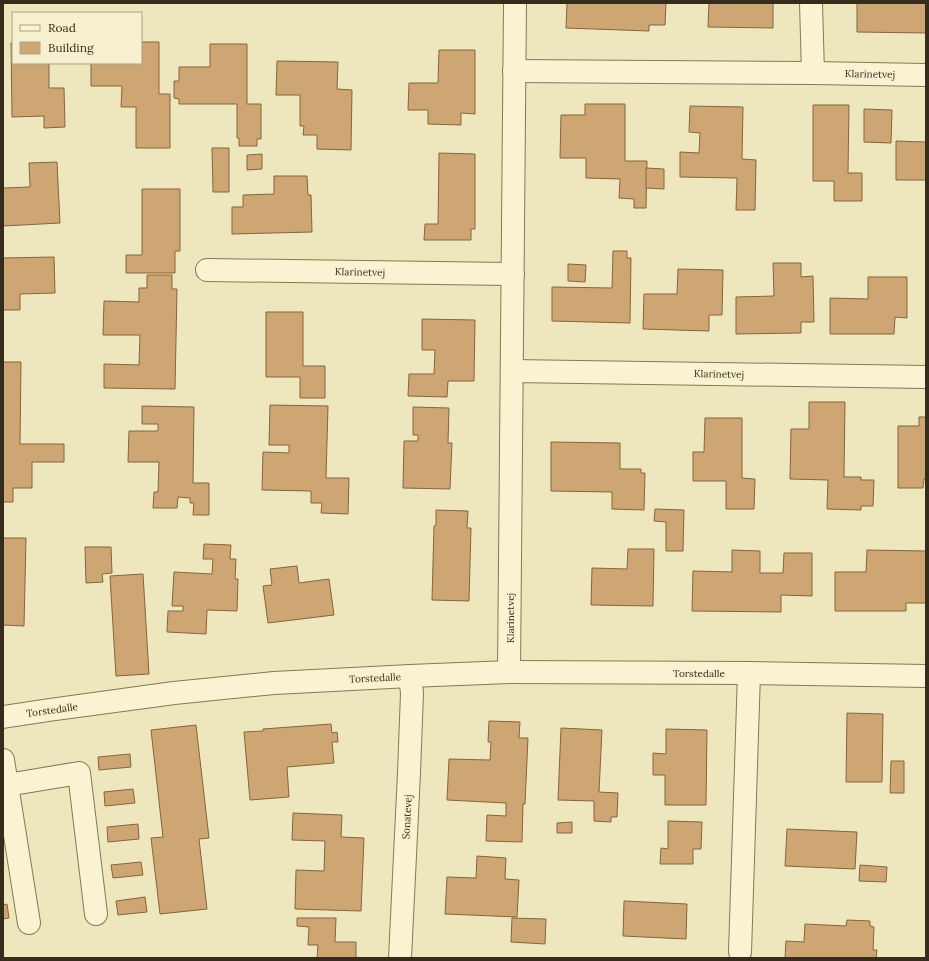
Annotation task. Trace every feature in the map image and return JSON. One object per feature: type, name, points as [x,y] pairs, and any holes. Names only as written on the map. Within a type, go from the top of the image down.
[{"type":"street","name":"Klarinetvej","points":[[509,672],[515,3]]},
{"type":"street","points":[[811,3],[814,73]]},
{"type":"street","name":"Klarinetvej","points":[[514,72],[926,75]]},
{"type":"street","name":"Klarinetvej","points":[[208,270],[513,274]]},
{"type":"street","name":"Klarinetvej","points":[[512,371],[926,377]]},
{"type":"street","name":"Torstedalle","points":[[3,717],[174,693],[274,683],[410,676],[509,672],[926,676]]},
{"type":"street","points":[[740,952],[749,674]]},
{"type":"street","name":"Sonatevej","points":[[400,958],[412,700],[410,676]]},
{"type":"street","points":[[3,760],[29,923]]},
{"type":"street","points":[[7,785],[79,773],[96,914]]},
{"type":"building","points":[[567,3],[666,3],[665,25],[649,25],[649,31],[566,28]]},
{"type":"building","points":[[709,3],[773,3],[773,28],[708,27]]},
{"type":"building","points":[[857,3],[926,3],[926,33],[857,32]]},
{"type":"building","points":[[142,42],[159,42],[159,94],[170,94],[170,148],[136,148],[136,107],[121,107],[122,86],[91,86],[91,64],[142,64]]},
{"type":"building","points":[[11,43],[12,64],[49,64],[49,88],[64,88],[65,127],[44,128],[44,116],[12,117]]},
{"type":"building","points":[[210,44],[247,44],[247,104],[261,104],[261,139],[257,139],[257,146],[239,146],[239,138],[237,138],[237,104],[179,104],[179,99],[174,98],[174,81],[179,81],[179,67],[210,67]]},
{"type":"building","points":[[439,50],[475,50],[475,114],[461,113],[461,125],[428,124],[428,110],[408,110],[409,83],[438,83]]},
{"type":"building","points":[[277,61],[338,62],[337,89],[352,90],[351,150],[317,149],[317,135],[303,135],[304,126],[300,126],[300,95],[276,95]]},
{"type":"building","points":[[585,104],[625,104],[625,161],[647,161],[646,208],[634,208],[634,199],[619,198],[620,179],[586,178],[586,158],[560,158],[561,115],[585,115]]},
{"type":"building","points":[[813,105],[849,105],[848,173],[862,173],[862,201],[834,201],[834,181],[813,181]]},
{"type":"building","points":[[690,106],[743,107],[742,159],[756,160],[755,210],[736,210],[737,178],[680,177],[680,152],[699,153],[700,133],[689,132]]},
{"type":"building","points":[[864,109],[892,110],[891,143],[864,142]]},
{"type":"building","points":[[896,141],[926,142],[926,180],[896,180]]},
{"type":"building","points":[[212,148],[229,148],[229,192],[213,192]]},
{"type":"building","points":[[439,153],[475,154],[475,229],[471,229],[471,240],[424,240],[425,224],[438,224]]},
{"type":"building","points":[[262,154],[262,169],[247,170],[247,155]]},
{"type":"building","points":[[57,162],[60,223],[3,226],[3,188],[30,187],[29,163]]},
{"type":"building","points":[[646,168],[664,169],[664,189],[646,188]]},
{"type":"building","points":[[274,176],[307,176],[308,195],[311,195],[312,232],[232,234],[232,207],[243,207],[243,195],[274,194]]},
{"type":"building","points":[[142,189],[180,189],[180,251],[175,251],[175,273],[126,273],[126,255],[142,255]]},
{"type":"building","points":[[613,251],[627,251],[627,258],[631,258],[630,323],[552,321],[552,287],[612,288]]},
{"type":"building","points":[[54,257],[55,293],[20,294],[20,310],[3,310],[3,258]]},
{"type":"building","points":[[773,263],[801,263],[801,277],[813,276],[814,322],[801,322],[801,333],[736,334],[736,297],[774,296]]},
{"type":"building","points":[[568,264],[586,265],[585,282],[568,281]]},
{"type":"building","points":[[678,269],[723,270],[722,315],[709,315],[709,331],[643,329],[644,294],[677,294]]},
{"type":"building","points":[[147,275],[172,275],[172,289],[177,289],[175,389],[104,388],[104,364],[139,365],[140,335],[103,335],[104,301],[139,302],[139,288],[147,288]]},
{"type":"building","points":[[868,277],[907,277],[907,318],[895,317],[894,334],[830,334],[830,298],[868,299]]},
{"type":"building","points":[[266,312],[303,312],[303,366],[325,366],[325,398],[300,398],[300,377],[266,377]]},
{"type":"building","points":[[422,319],[475,320],[474,381],[448,381],[447,397],[408,396],[409,374],[434,374],[435,350],[422,350]]},
{"type":"building","points":[[3,362],[21,362],[20,444],[64,444],[64,462],[32,462],[32,488],[13,488],[13,502],[3,502]]},
{"type":"building","points":[[809,402],[845,402],[844,477],[861,477],[861,480],[874,480],[873,506],[861,506],[861,510],[827,509],[828,480],[790,479],[791,429],[809,429]]},
{"type":"building","points":[[270,405],[328,406],[326,478],[349,478],[348,514],[321,513],[322,503],[311,503],[311,491],[262,490],[263,452],[289,453],[289,445],[269,445]]},
{"type":"building","points":[[142,406],[194,407],[193,483],[209,483],[209,515],[193,515],[194,503],[190,503],[190,498],[178,497],[177,508],[153,508],[154,492],[158,492],[159,462],[128,462],[129,431],[158,431],[158,424],[142,424]]},
{"type":"building","points":[[413,407],[449,408],[448,443],[452,443],[450,489],[403,488],[404,441],[418,441],[418,435],[413,435]]},
{"type":"building","points":[[919,417],[926,417],[926,479],[924,479],[923,488],[898,488],[898,426],[919,426]]},
{"type":"building","points":[[705,418],[742,418],[742,478],[755,479],[754,509],[726,509],[726,481],[693,481],[693,452],[704,452]]},
{"type":"building","points":[[551,442],[620,443],[620,469],[641,469],[641,473],[645,473],[644,510],[612,509],[612,492],[551,491]]},
{"type":"building","points":[[655,509],[684,510],[683,551],[666,551],[666,522],[654,521]]},
{"type":"building","points":[[436,510],[468,511],[467,528],[471,528],[469,601],[432,600],[434,526],[436,525]]},
{"type":"building","points":[[3,538],[26,538],[24,626],[3,625]]},
{"type":"building","points":[[204,544],[231,545],[230,559],[236,559],[235,579],[238,579],[237,611],[207,610],[206,634],[167,632],[168,611],[183,611],[183,606],[172,606],[174,572],[212,574],[213,559],[203,559]]},
{"type":"building","points":[[85,547],[111,547],[112,573],[102,574],[103,582],[86,583]]},
{"type":"building","points":[[628,549],[654,549],[653,606],[591,605],[592,568],[627,569]]},
{"type":"building","points":[[732,550],[760,551],[760,573],[783,573],[784,553],[812,553],[812,596],[781,595],[781,612],[692,611],[693,571],[732,572]]},
{"type":"building","points":[[867,550],[926,551],[926,603],[906,603],[906,611],[835,611],[835,572],[866,572]]},
{"type":"building","points":[[297,566],[299,583],[329,579],[334,615],[268,623],[263,586],[272,585],[270,569]]},
{"type":"building","points":[[143,574],[149,674],[116,676],[110,576]]},
{"type":"building","points":[[847,713],[883,714],[882,782],[846,782]]},
{"type":"building","points":[[489,721],[520,722],[519,738],[528,738],[522,842],[486,841],[487,815],[506,816],[506,803],[447,800],[449,759],[490,760],[491,742],[488,742]]},
{"type":"building","points":[[331,724],[332,733],[337,732],[338,742],[332,742],[334,763],[287,767],[289,797],[250,800],[244,732],[263,731],[263,729]]},
{"type":"building","points":[[196,725],[209,838],[199,839],[207,909],[160,914],[151,838],[163,837],[151,730]]},
{"type":"building","points":[[561,728],[602,730],[599,792],[618,793],[617,817],[611,817],[611,822],[594,821],[594,801],[558,800]]},
{"type":"building","points":[[666,729],[707,730],[706,805],[665,805],[665,775],[653,775],[653,753],[666,754]]},
{"type":"building","points":[[130,754],[131,767],[99,770],[98,757]]},
{"type":"building","points":[[891,761],[904,761],[904,793],[890,793]]},
{"type":"building","points":[[133,789],[135,803],[105,806],[104,792]]},
{"type":"building","points":[[293,813],[342,815],[341,837],[364,838],[361,911],[295,909],[296,870],[324,871],[325,841],[292,840]]},
{"type":"building","points":[[668,821],[702,822],[701,849],[693,849],[693,864],[660,864],[661,848],[668,849]]},
{"type":"building","points":[[572,822],[572,833],[557,833],[557,823]]},
{"type":"building","points":[[138,824],[139,839],[108,842],[107,827]]},
{"type":"building","points":[[787,829],[857,832],[855,869],[785,866]]},
{"type":"building","points":[[477,856],[506,858],[505,879],[519,880],[517,917],[445,914],[447,877],[476,878]]},
{"type":"building","points":[[141,862],[143,875],[113,878],[111,865]]},
{"type":"building","points":[[860,865],[887,867],[886,882],[859,881]]},
{"type":"building","points":[[145,897],[147,912],[118,915],[116,901]]},
{"type":"building","points":[[624,901],[687,904],[686,939],[623,936]]},
{"type":"building","points":[[7,904],[9,918],[3,919],[3,905]]},
{"type":"building","points":[[297,918],[336,918],[335,942],[356,942],[356,958],[317,958],[318,945],[308,945],[309,927],[297,926]]},
{"type":"building","points":[[512,918],[546,919],[545,944],[511,942]]},
{"type":"building","points":[[847,920],[870,921],[870,926],[874,927],[873,950],[877,950],[876,958],[785,958],[786,941],[804,942],[805,924],[846,926]]}]
